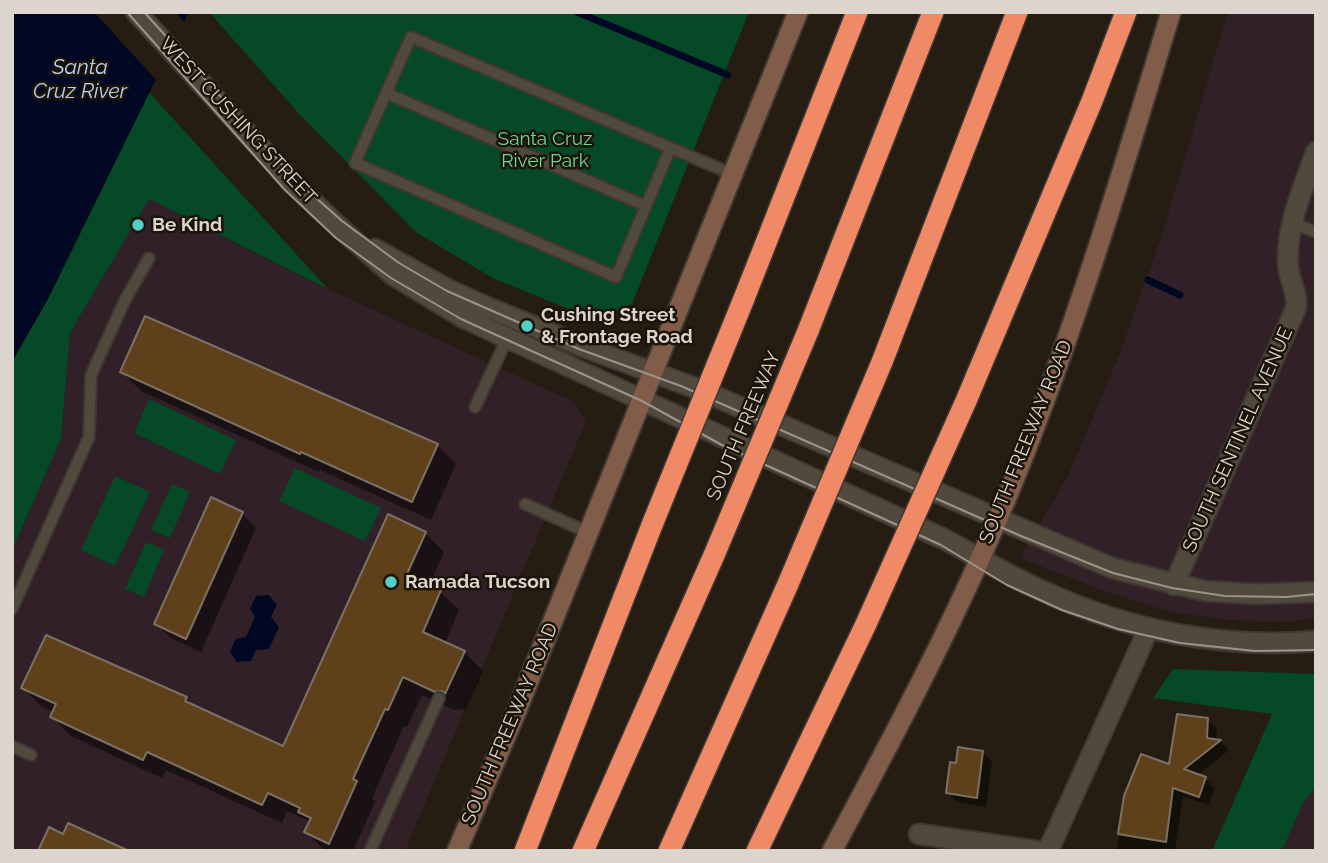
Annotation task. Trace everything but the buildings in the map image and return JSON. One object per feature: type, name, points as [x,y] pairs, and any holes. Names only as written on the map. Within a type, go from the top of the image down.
[{"type":"highway","points":[[525,851],[857,12]]},
{"type":"highway","name":"SOUTH FREEWAY","points":[[583,851],[715,553],[808,331],[933,12]]},
{"type":"highway","points":[[669,851],[788,584],[882,362],[1017,12]]},
{"type":"highway","points":[[757,851],[866,624],[966,401],[1092,102],[1126,12]]},
{"type":"main road","name":"SOUTH FREEWAY ROAD","points":[[457,851],[589,533],[798,12]]},
{"type":"main road","name":"SOUTH FREEWAY ROAD","points":[[832,851],[927,671],[997,519],[1077,316],[1171,12]]},
{"type":"street","name":"WEST CUSHING STREET","points":[[136,12],[293,183],[340,228],[393,275],[452,312],[946,540],[1068,602],[1149,628],[1226,640],[1316,642]]},
{"type":"street","points":[[1292,223],[1316,152]]},
{"type":"street","name":"SOUTH SENTINEL AVENUE","points":[[1174,585],[1296,308],[1296,295],[1288,265],[1292,223]]},
{"type":"street","name":"WEST CUSHING STREET","points":[[340,228],[449,290],[555,335],[710,394],[1112,568],[1174,585],[1239,594],[1316,592]]},
{"type":"street","points":[[1048,851],[1149,628]]},
{"type":"street","points":[[919,834],[1036,851]]},
{"type":"lane","points":[[670,149],[616,277],[355,163],[411,37],[732,174]]},
{"type":"lane","points":[[386,93],[646,206]]},
{"type":"lane","points":[[1292,223],[1316,232]]},
{"type":"lane","points":[[12,609],[89,437],[91,374],[125,300],[149,258]]},
{"type":"lane","points":[[475,407],[507,339]]},
{"type":"lane","points":[[525,504],[589,533]]},
{"type":"lane","points":[[370,851],[439,698]]},
{"type":"lane","points":[[12,746],[31,755]]},
{"type":"shaded area","points":[[1228,12],[1316,12],[1316,618],[1285,622],[1226,620],[1167,611],[1099,589],[1020,558],[1068,476],[1120,353],[1161,238]]},
{"type":"shaded area","points":[[149,199],[328,289],[574,402],[586,421],[405,851],[12,851],[12,550],[61,439],[70,333]]},
{"type":"shaded area","points":[[1316,787],[1316,851],[1282,851],[1303,803]]},
{"type":"green space","points":[[12,12],[76,12],[328,289],[149,199],[70,333],[61,439],[12,550]]},
{"type":"green space","name":"Santa Cruz River Park","points":[[209,12],[749,12],[632,304],[595,320],[493,278],[417,233],[301,116]]},
{"type":"green space","points":[[149,399],[236,440],[220,474],[134,433]]},
{"type":"green space","points":[[295,468],[381,508],[365,541],[279,501]]},
{"type":"green space","points":[[115,476],[150,492],[115,566],[81,550]]},
{"type":"green space","points":[[172,484],[190,492],[170,538],[151,530]]},
{"type":"green space","points":[[146,542],[164,550],[144,597],[125,589]]},
{"type":"green space","points":[[1173,669],[1316,674],[1316,787],[1303,803],[1282,851],[1212,851],[1272,714],[1153,698]]},
{"type":"water","name":"Santa Cruz River","points":[[12,12],[189,12],[48,299],[12,362]]},
{"type":"water","points":[[269,595],[277,605],[271,617],[279,627],[269,649],[256,650],[251,661],[237,662],[230,652],[236,639],[246,637],[255,617],[250,609],[256,596]]},
{"type":"pier","points":[[94,12],[175,12],[187,25],[158,82]]},
{"type":"waterway","points":[[577,12],[728,75]]},
{"type":"waterway","points":[[1148,280],[1180,295]]},
{"type":"tram line","points":[[127,12],[285,190],[336,238],[391,278],[461,319],[642,401],[722,445],[941,545],[1007,585],[1062,610],[1118,629],[1180,643],[1255,651],[1316,650]]},
{"type":"tram line","points":[[144,12],[297,181],[342,221],[399,263],[447,291],[579,349],[681,386],[1021,536],[1113,573],[1172,588],[1225,596],[1286,597],[1316,594]]},
{"type":"place","name":"Be Kind","points":[[138,225]]},
{"type":"place","name":"Cushing Street & Frontage Road","points":[[527,326]]},
{"type":"place","name":"Ramada Tucson","points":[[391,582]]}]
